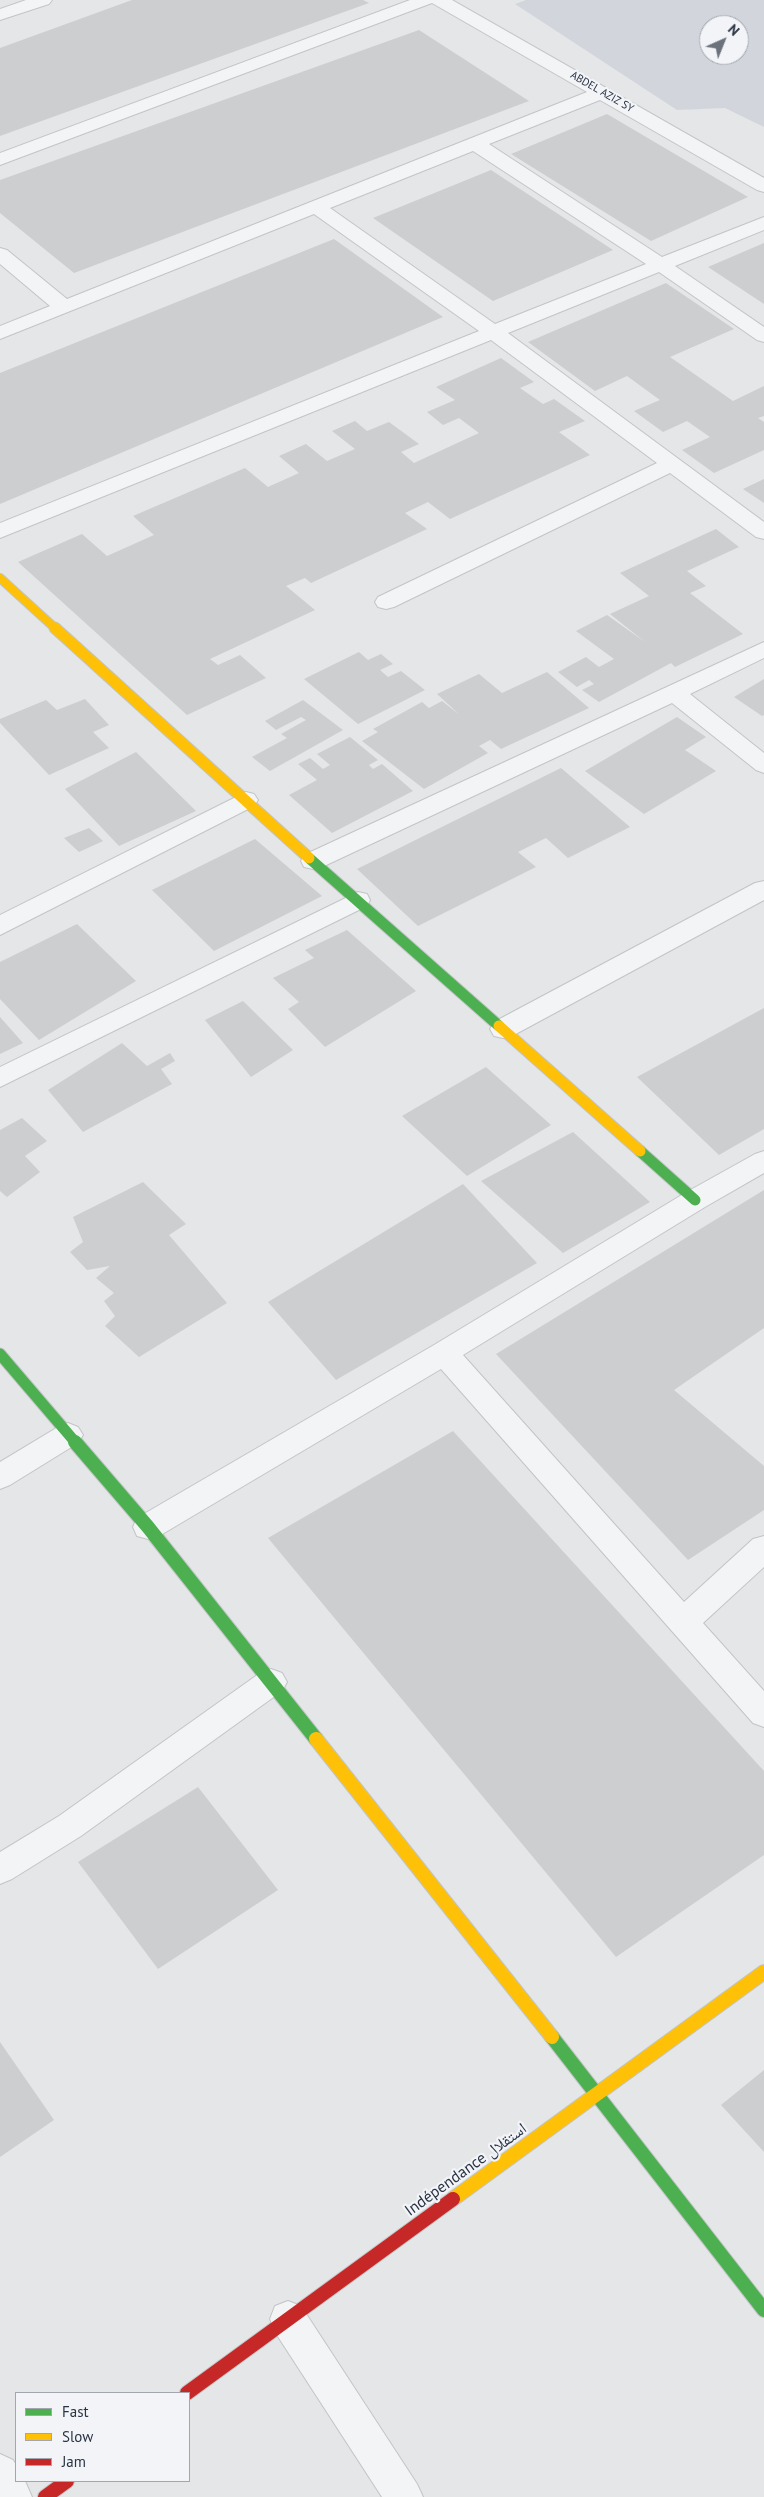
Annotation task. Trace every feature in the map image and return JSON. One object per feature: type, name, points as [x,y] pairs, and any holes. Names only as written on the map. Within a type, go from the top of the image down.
[{"type":"street","points":[[0,159],[426,0]]},
{"type":"street","points":[[446,4],[478,0]]},
{"type":"street","points":[[0,15],[29,2]]},
{"type":"street","name":"ABDEL AZIZ SY","points":[[446,4],[603,92],[764,186]]},
{"type":"street","points":[[0,333],[603,92]]},
{"type":"street","points":[[474,144],[660,264],[764,336]]},
{"type":"street","points":[[316,207],[492,331],[764,532]]},
{"type":"street","points":[[0,531],[492,331],[764,223]]},
{"type":"street","points":[[0,254],[64,308]]},
{"type":"street","points":[[386,602],[672,464]]},
{"type":"street","points":[[0,578],[313,861],[695,1200]]},
{"type":"street","points":[[313,861],[674,693],[764,649]]},
{"type":"street","points":[[674,693],[764,766]]},
{"type":"street","points":[[0,926],[246,800]]},
{"type":"street","points":[[503,1030],[764,889]]},
{"type":"street","points":[[0,1078],[358,900]]},
{"type":"street","points":[[148,1527],[444,1353],[695,1200],[764,1161]]},
{"type":"street","points":[[444,1353],[764,1713]]},
{"type":"street","points":[[0,1354],[148,1527],[597,2094],[764,2310]]},
{"type":"street","points":[[0,1476],[68,1435]]},
{"type":"street","points":[[683,1622],[764,1548]]},
{"type":"street","points":[[0,1869],[70,1826],[271,1682]]},
{"type":"street","name":"Indépendance استقلال","points":[[188,2392],[764,1972]]},
{"type":"street","points":[[288,2319],[404,2497]]},
{"type":"street","points":[[0,2473],[13,2497]]},
{"type":"street","points":[[45,2497],[66,2482]]},
{"type":"shaded area","points":[[526,0],[764,0],[764,127],[725,108],[677,110],[515,4]]},
{"type":"building","points":[[132,0],[363,0],[369,3],[0,136],[0,48]]},
{"type":"building","points":[[419,30],[529,101],[74,273],[0,213],[0,180]]},
{"type":"building","points":[[607,114],[748,197],[651,241],[511,154]]},
{"type":"building","points":[[491,170],[613,250],[493,301],[373,218]]},
{"type":"building","points":[[334,239],[443,317],[0,504],[0,373]]},
{"type":"building","points":[[764,243],[764,304],[708,267]]},
{"type":"building","points":[[666,283],[734,329],[670,357],[733,401],[764,386],[764,416],[758,418],[764,422],[764,450],[714,473],[682,450],[710,437],[687,421],[663,432],[634,411],[660,400],[627,376],[595,391],[528,342]]},
{"type":"building","points":[[501,358],[534,382],[520,388],[543,404],[554,399],[585,421],[559,432],[590,455],[450,519],[428,502],[405,513],[427,529],[311,583],[305,578],[286,586],[315,610],[210,659],[218,665],[240,655],[266,678],[187,715],[18,562],[82,534],[107,556],[154,535],[133,516],[245,468],[268,487],[299,473],[279,456],[306,444],[327,461],[355,449],[332,431],[355,421],[367,431],[389,422],[419,444],[401,452],[414,463],[479,433],[459,418],[443,425],[427,412],[455,400],[436,387]]},
{"type":"building","points":[[764,479],[764,503],[743,489]]},
{"type":"building","points":[[716,529],[739,547],[687,571],[706,586],[690,593],[743,634],[675,667],[671,663],[599,702],[582,690],[594,684],[589,680],[577,687],[558,672],[586,657],[599,667],[614,659],[576,631],[607,615],[645,642],[610,614],[649,596],[620,573]]},
{"type":"building","points":[[359,652],[368,660],[381,654],[393,664],[380,670],[388,677],[401,671],[425,690],[358,724],[304,679]]},
{"type":"building","points":[[547,672],[589,708],[501,749],[490,740],[479,746],[488,753],[424,789],[362,741],[378,732],[373,729],[422,702],[429,708],[442,701],[460,715],[437,694],[479,674],[502,693]]},
{"type":"building","points":[[764,679],[764,715],[762,716],[734,697]]},
{"type":"building","points":[[85,699],[109,725],[93,732],[109,748],[49,775],[0,723],[0,719],[46,700],[57,710]]},
{"type":"building","points":[[303,700],[343,730],[270,771],[252,757],[287,738],[281,734],[306,720],[301,717],[276,730],[265,721]]},
{"type":"building","points":[[677,717],[706,737],[685,750],[716,771],[644,814],[585,771]]},
{"type":"building","points":[[350,737],[378,760],[369,765],[373,769],[382,764],[413,791],[332,833],[289,795],[317,780],[298,764],[310,758],[323,769],[330,765],[317,754]]},
{"type":"building","points":[[136,752],[196,811],[119,846],[65,789]]},
{"type":"building","points":[[561,768],[630,827],[568,858],[546,838],[518,852],[536,867],[418,926],[357,869]]},
{"type":"building","points":[[89,828],[103,841],[79,852],[64,838]]},
{"type":"building","points":[[255,839],[322,896],[214,951],[152,890]]},
{"type":"building","points":[[77,924],[136,981],[39,1040],[0,999],[0,962]]},
{"type":"building","points":[[347,930],[416,991],[325,1047],[288,1009],[299,1002],[273,978],[314,958],[305,950]]},
{"type":"building","points":[[243,1001],[293,1050],[251,1077],[205,1020]]},
{"type":"building","points":[[764,1008],[764,1129],[719,1155],[637,1077]]},
{"type":"building","points":[[0,1017],[23,1043],[0,1054]]},
{"type":"building","points":[[122,1043],[147,1066],[170,1053],[175,1061],[161,1069],[172,1084],[83,1132],[48,1090]]},
{"type":"building","points":[[486,1067],[551,1125],[467,1176],[402,1116]]},
{"type":"building","points":[[22,1118],[47,1141],[25,1156],[40,1172],[7,1197],[0,1191],[0,1130]]},
{"type":"building","points":[[573,1132],[650,1202],[563,1253],[481,1181]]},
{"type":"building","points":[[143,1182],[186,1224],[169,1235],[227,1303],[139,1357],[105,1326],[115,1316],[104,1301],[114,1293],[96,1278],[110,1266],[87,1270],[70,1252],[83,1242],[73,1217]]},
{"type":"building","points":[[463,1184],[537,1263],[336,1380],[268,1302]]},
{"type":"building","points":[[764,1190],[764,1328],[674,1390],[764,1466],[764,1510],[688,1560],[496,1354]]},
{"type":"building","points":[[453,1431],[764,1771],[764,1855],[616,1957],[268,1538]]},
{"type":"building","points":[[198,1787],[278,1890],[158,1969],[78,1862]]},
{"type":"building","points":[[0,2042],[54,2120],[0,2157]]},
{"type":"building","points":[[764,2070],[764,2152],[721,2105]]},
{"type":"traffic: fast","points":[[309,858],[499,1026]]},
{"type":"traffic: fast","points":[[640,1151],[695,1200]]},
{"type":"traffic: fast","points":[[0,1354],[148,1527],[316,1739]]},
{"type":"traffic: fast","points":[[552,2037],[764,2310]]},
{"type":"traffic: slow","points":[[0,578],[309,858]]},
{"type":"traffic: slow","points":[[499,1026],[640,1151]]},
{"type":"traffic: slow","points":[[316,1739],[552,2037]]},
{"type":"traffic: slow","points":[[453,2199],[764,1972]]},
{"type":"traffic: jam","points":[[188,2392],[453,2199]]},
{"type":"traffic: jam","points":[[45,2497],[66,2482]]}]
